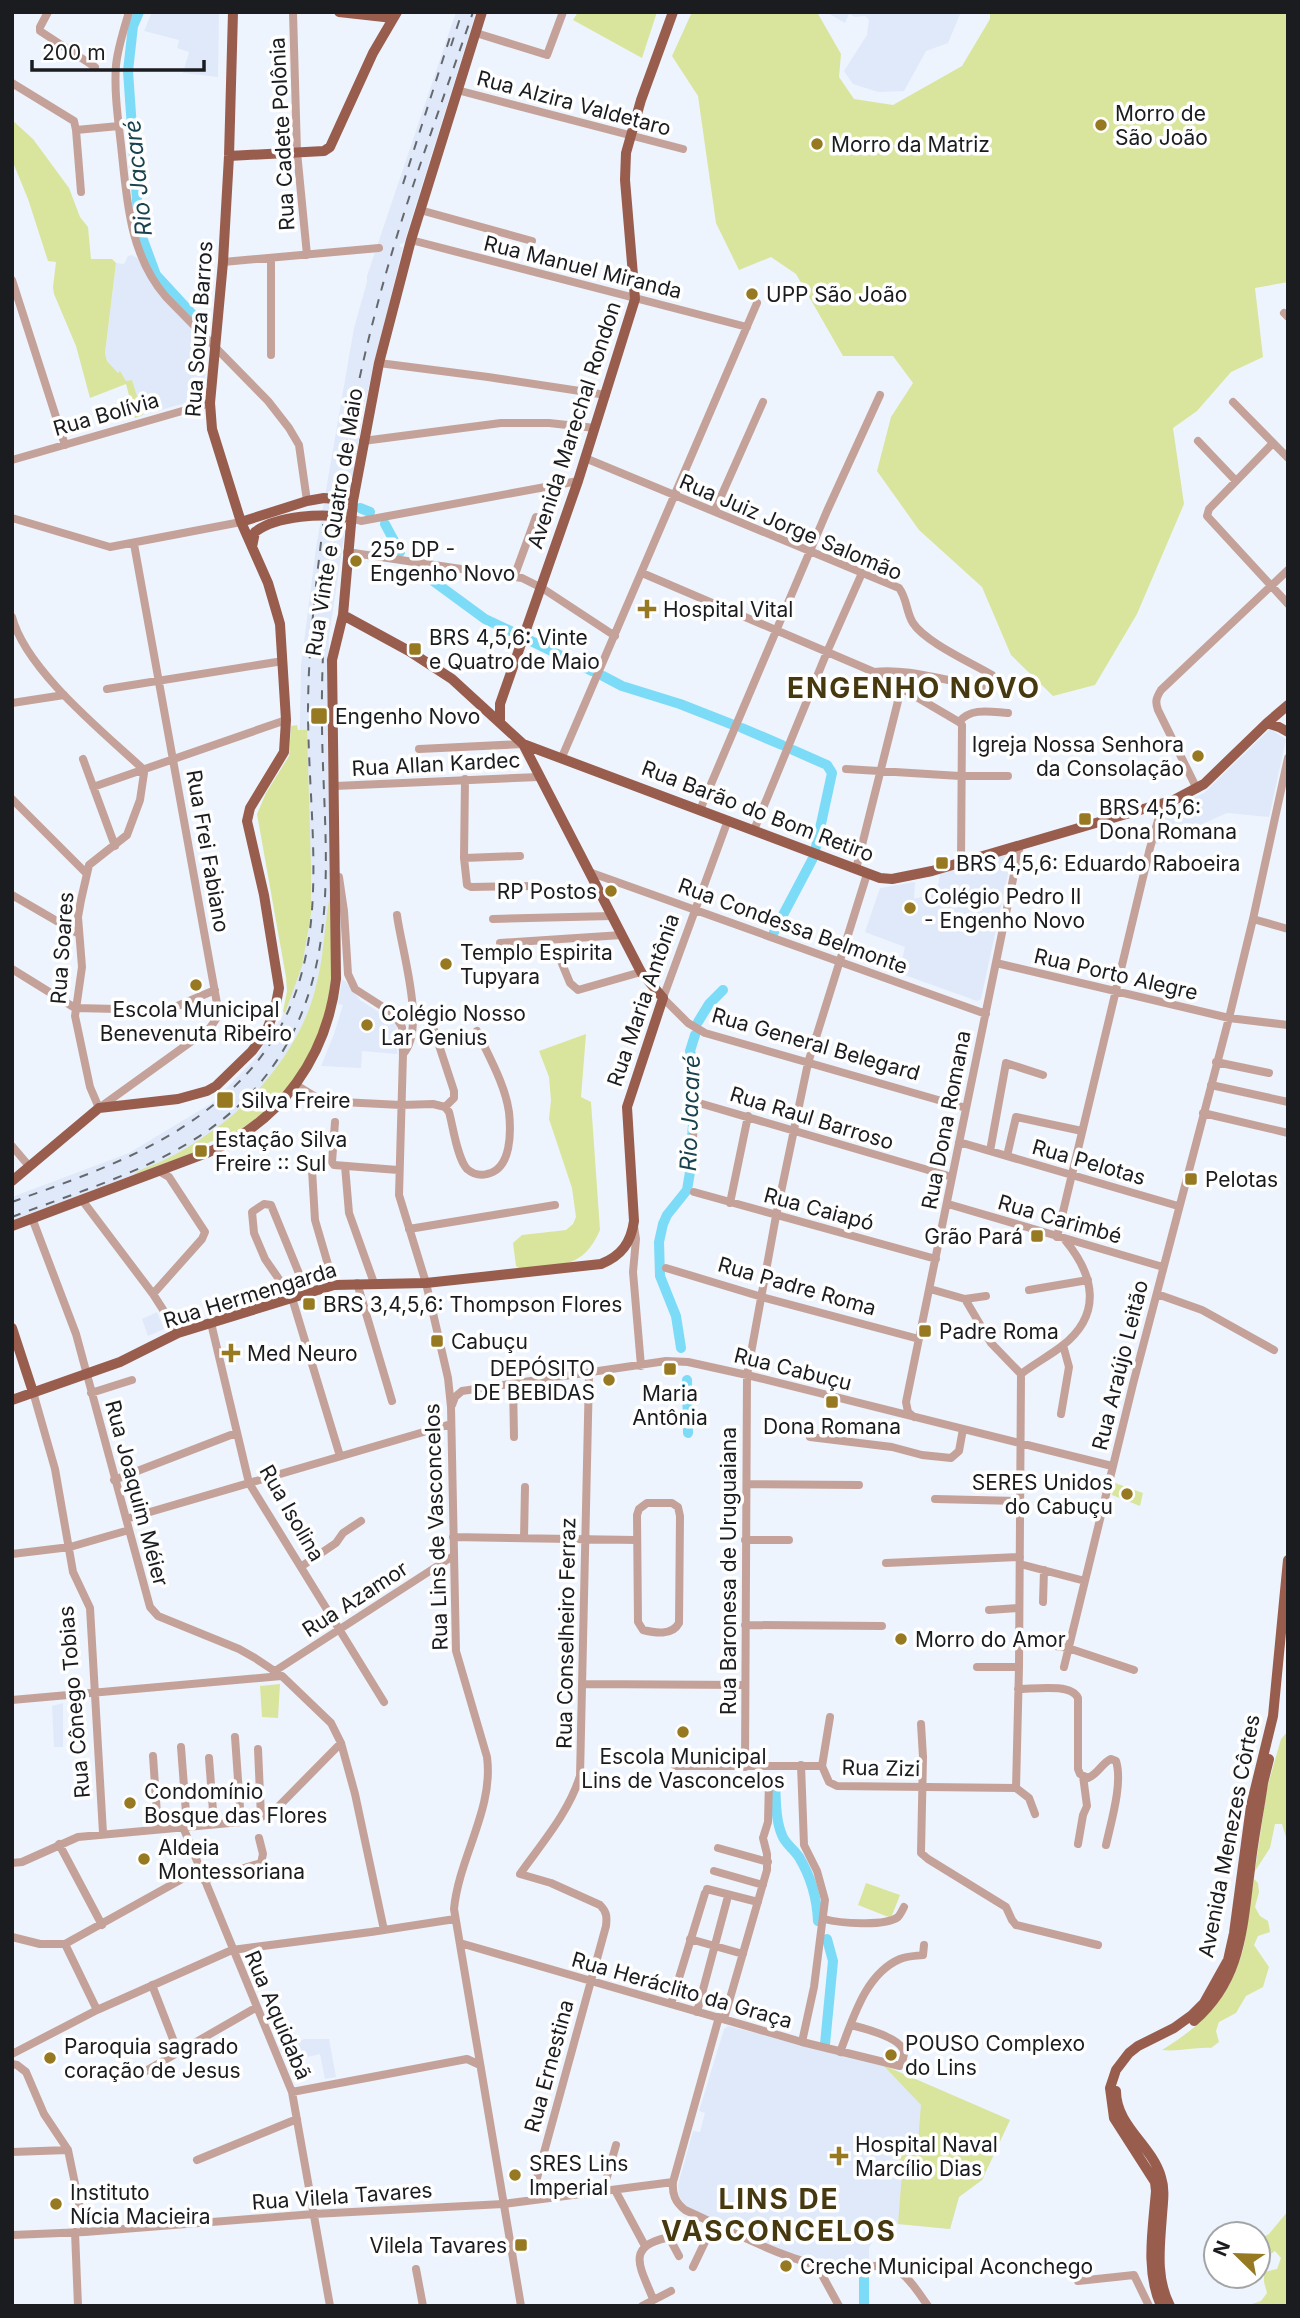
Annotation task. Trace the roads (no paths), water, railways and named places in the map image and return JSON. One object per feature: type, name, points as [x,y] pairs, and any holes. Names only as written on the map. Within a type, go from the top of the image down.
[{"type":"main road","name":"Rua Souza Barros","points":[[99,1108],[167,1101],[207,1091],[227,1078],[266,1032],[275,1009],[279,988],[247,814],[284,752],[286,720],[278,614],[268,583],[240,526],[212,429],[210,403],[223,262],[233,12]]},
{"type":"main road","points":[[229,156],[324,150],[332,144],[366,67],[395,15],[339,12]]},
{"type":"main road","name":"Rua Vinte e Quatro de Maio","points":[[12,1226],[218,1148],[241,1135],[273,1111],[298,1087],[320,1042],[334,996],[337,956],[332,660],[343,615],[350,518],[379,363],[411,240],[482,12]]},
{"type":"main road","name":"Avenida Marechal Rondon","points":[[500,723],[500,704],[578,481],[635,299],[625,180],[626,153],[640,100],[673,12]]},
{"type":"main road","points":[[240,526],[307,501],[324,498],[353,501]]},
{"type":"main road","points":[[251,547],[255,531],[264,526],[313,514],[350,518]]},
{"type":"main road","name":"Rua Barão do Bom Retiro","points":[[343,615],[409,651],[452,679],[523,744],[867,874],[892,879],[961,863],[1163,803],[1197,789],[1288,705]]},
{"type":"main road","points":[[1267,723],[1288,732]]},
{"type":"main road","name":"Rua General Belegard","points":[[523,744],[641,972],[663,998]]},
{"type":"main road","name":"Rua Maria Antônia","points":[[634,1221],[627,1107],[663,998]]},
{"type":"main road","points":[[12,1181],[99,1108]]},
{"type":"main road","points":[[426,1283],[601,1264],[618,1255],[627,1245],[634,1221]]},
{"type":"main road","name":"Rua Hermengarda","points":[[12,1400],[138,1355],[178,1333],[334,1285],[426,1283]]},
{"type":"main road","name":"Rua Cônego Tobias","points":[[12,1328],[33,1392]]},
{"type":"main road","name":"Avenida Menezes Côrtes","points":[[1161,2306],[1152,2284],[1151,2269],[1156,2191],[1154,2182],[1150,2171],[1114,2118],[1110,2088],[1116,2070],[1129,2053],[1174,2028],[1204,2003],[1228,1960],[1251,1805],[1273,1716],[1288,1560]]},
{"type":"main road","name":"Avenida Menezes Côrtes","points":[[1170,2306],[1161,2284],[1159,2268],[1164,2199],[1162,2178],[1121,2112],[1116,2086],[1122,2071],[1141,2051],[1182,2030],[1203,2013],[1226,1982],[1234,1965],[1240,1943],[1263,1783],[1277,1725],[1288,1622]]},
{"type":"street","points":[[48,12],[40,31],[95,67]]},
{"type":"street","points":[[129,12],[116,68],[127,204],[138,250],[153,282],[279,413],[296,440],[307,501]]},
{"type":"street","name":"Rua Cadete Polônia","points":[[293,12],[297,152],[307,255]]},
{"type":"street","points":[[475,33],[547,55],[563,12]]},
{"type":"street","points":[[12,83],[72,119],[76,130],[81,192]]},
{"type":"street","name":"Rua Alzira Valdetaro","points":[[457,90],[683,149]]},
{"type":"street","points":[[76,130],[119,126]]},
{"type":"street","points":[[420,210],[532,241]]},
{"type":"street","name":"Rua Manuel Miranda","points":[[411,240],[747,327]]},
{"type":"street","points":[[223,262],[379,248]]},
{"type":"street","points":[[271,259],[271,355]]},
{"type":"street","points":[[12,280],[65,445]]},
{"type":"street","points":[[562,757],[757,303]]},
{"type":"street","points":[[379,363],[606,395]]},
{"type":"street","points":[[700,810],[810,550],[880,395]]},
{"type":"street","points":[[715,510],[763,402]]},
{"type":"street","points":[[1233,402],[1288,458]]},
{"type":"street","name":"Rua Bolívia","points":[[12,460],[210,403]]},
{"type":"street","points":[[363,441],[501,423],[529,422],[595,428]]},
{"type":"street","points":[[1198,440],[1236,481]]},
{"type":"street","points":[[1273,443],[1209,509],[1207,516],[1288,604]]},
{"type":"street","name":"Rua Juiz Jorge Salomão","points":[[585,458],[899,588],[916,628],[949,652],[992,674],[993,679],[990,684],[983,686],[902,670],[874,672]]},
{"type":"street","points":[[350,518],[361,521],[578,481]]},
{"type":"street","points":[[514,577],[536,517]]},
{"type":"street","points":[[12,518],[110,547],[240,526]]},
{"type":"street","name":"Rua Frei Fabiano","points":[[99,1108],[210,1028],[218,1016],[134,544]]},
{"type":"street","points":[[347,552],[522,578],[615,636]]},
{"type":"street","points":[[1197,789],[1155,703],[1161,690],[1288,570]]},
{"type":"street","points":[[642,573],[874,672],[960,722],[961,863]]},
{"type":"street","points":[[754,831],[862,573]]},
{"type":"street","points":[[12,617],[21,641],[64,695],[142,769]]},
{"type":"street","points":[[107,689],[283,661]]},
{"type":"street","points":[[856,869],[901,689]]},
{"type":"street","points":[[12,703],[64,695]]},
{"type":"street","points":[[960,722],[964,716],[976,711],[1008,713]]},
{"type":"street","points":[[93,787],[286,720]]},
{"type":"street","points":[[419,749],[523,744]]},
{"type":"street","name":"Rua Araújo Leitão","points":[[1063,1667],[1253,919],[1288,758]]},
{"type":"street","points":[[83,759],[115,846]]},
{"type":"street","name":"Rua Soares","points":[[99,1108],[90,1087],[75,1016],[82,967],[78,917],[89,865],[127,835],[134,820],[143,787],[142,769]]},
{"type":"street","points":[[846,769],[1008,776]]},
{"type":"street","name":"Rua Allan Kardec","points":[[335,786],[539,777]]},
{"type":"street","points":[[465,779],[464,858],[468,887],[533,886]]},
{"type":"street","points":[[12,799],[86,873]]},
{"type":"street","points":[[1021,1374],[1063,1345],[1079,1328],[1088,1313],[1088,1280],[1078,1256],[1060,1238],[1082,1131],[1163,803]]},
{"type":"street","name":"Rua Maria Antônia","points":[[663,998],[728,820]]},
{"type":"street","name":"Rua Dona Romana","points":[[906,1402],[1020,845]]},
{"type":"street","name":"Rua Lins de Vasconcelos","points":[[336,849],[351,984],[361,995],[394,1014],[399,1020],[403,1035],[399,1195],[426,1283],[448,1378],[452,1424],[456,1651],[487,1757],[489,1773],[486,1795],[459,1877],[455,1919],[520,2304]]},
{"type":"street","points":[[464,858],[520,856]]},
{"type":"street","name":"Rua Condessa Belmonte","points":[[589,872],[986,1014]]},
{"type":"street","name":"Rua Baronesa de Uruguaiana","points":[[745,1767],[747,1375],[808,1063],[867,874]]},
{"type":"street","points":[[12,895],[79,934]]},
{"type":"street","points":[[397,915],[414,1011],[412,1041],[403,1054]]},
{"type":"street","points":[[493,919],[612,916]]},
{"type":"street","points":[[1253,919],[1288,929]]},
{"type":"street","points":[[500,943],[622,935]]},
{"type":"street","points":[[558,954],[570,983],[578,990],[641,972]]},
{"type":"street","name":"Rua Porto Alegre","points":[[996,963],[1228,1018],[1288,1025]]},
{"type":"street","points":[[12,969],[75,1008],[161,1010],[215,990]]},
{"type":"street","name":"Rua General Belegard","points":[[663,998],[688,1023],[705,1033],[966,1108]]},
{"type":"street","points":[[433,1027],[454,1091],[454,1098],[445,1107]]},
{"type":"street","points":[[298,1087],[322,1101],[433,1104],[445,1107],[449,1112],[465,1167],[475,1174],[493,1172],[506,1156],[509,1113],[505,1094],[477,1031]]},
{"type":"street","points":[[1216,1062],[1269,1073]]},
{"type":"street","points":[[990,1151],[1006,1063],[1043,1076]]},
{"type":"street","points":[[1211,1084],[1288,1102]]},
{"type":"street","name":"Rua Raul Barroso","points":[[693,1139],[696,1105],[699,1103],[952,1177]]},
{"type":"street","points":[[1203,1113],[1288,1133]]},
{"type":"street","points":[[730,1203],[748,1116]]},
{"type":"street","points":[[1007,1156],[1016,1117],[1082,1131]]},
{"type":"street","points":[[335,1122],[334,1165],[398,1170]]},
{"type":"street","name":"Rua Pelotas","points":[[959,1142],[1178,1206]]},
{"type":"street","points":[[12,1146],[29,1167]]},
{"type":"street","points":[[345,1166],[349,1213],[374,1283]]},
{"type":"street","points":[[312,1170],[315,1220],[334,1285]]},
{"type":"street","points":[[153,1293],[202,1239],[205,1232],[169,1177],[159,1171]]},
{"type":"street","name":"Rua Caiapó","points":[[694,1192],[936,1259]]},
{"type":"street","points":[[82,1200],[153,1293],[178,1333]]},
{"type":"street","points":[[307,1293],[273,1209],[271,1205],[264,1204],[252,1212],[254,1233],[265,1259],[292,1298],[340,1456]]},
{"type":"street","name":"Rua Carimbé","points":[[948,1204],[1163,1267]]},
{"type":"street","points":[[409,1229],[555,1205]]},
{"type":"street","name":"Rua Joaquim Méier","points":[[32,1218],[76,1334],[152,1611],[158,1616],[239,1649],[279,1674],[331,1723],[341,1742],[384,1930]]},
{"type":"street","name":"Rua Maria Antônia","points":[[634,1221],[636,1239],[633,1272],[641,1366]]},
{"type":"street","points":[[1078,1256],[1085,1245]]},
{"type":"street","name":"Rua Padre Roma","points":[[666,1268],[919,1339]]},
{"type":"street","points":[[1029,1290],[1088,1280]]},
{"type":"street","points":[[357,1283],[391,1401]]},
{"type":"street","points":[[930,1289],[965,1299],[986,1296]]},
{"type":"street","points":[[1157,1294],[1202,1310],[1274,1350]]},
{"type":"street","points":[[965,1299],[997,1351],[1021,1374],[1016,1788],[1026,1793],[1035,1814]]},
{"type":"street","name":"Rua Isolina","points":[[211,1323],[249,1483],[384,1702]]},
{"type":"street","points":[[1061,1415],[1069,1367],[1063,1345]]},
{"type":"street","name":"Rua Cabuçu","points":[[462,1391],[680,1361],[747,1375],[1112,1466]]},
{"type":"street","name":"Rua Conselheiro Ferraz","points":[[520,1874],[565,1810],[576,1790],[582,1763],[589,1374]]},
{"type":"street","points":[[448,1378],[455,1388],[462,1391],[451,1407]]},
{"type":"street","points":[[90,1389],[132,1380]]},
{"type":"street","points":[[513,1384],[514,1437]]},
{"type":"street","name":"Rua Cônego Tobias","points":[[33,1392],[55,1469],[75,1579],[90,1608],[103,1833]]},
{"type":"street","points":[[892,1412],[901,1410],[906,1402]]},
{"type":"street","points":[[906,1402],[908,1412],[917,1418]]},
{"type":"street","points":[[126,1519],[452,1424]]},
{"type":"street","points":[[810,1437],[892,1447],[922,1455],[951,1458],[959,1451],[963,1429]]},
{"type":"street","points":[[114,1480],[236,1433]]},
{"type":"street","points":[[747,1484],[859,1485]]},
{"type":"street","points":[[524,1538],[525,1487]]},
{"type":"street","points":[[934,1499],[1020,1501]]},
{"type":"street","points":[[672,1503],[678,1507],[680,1616],[673,1631],[649,1632],[639,1627],[636,1540],[637,1515],[643,1504],[672,1503]]},
{"type":"street","points":[[302,1566],[336,1544],[343,1533],[361,1521]]},
{"type":"street","points":[[12,1555],[70,1547],[129,1530]]},
{"type":"street","points":[[453,1536],[636,1540]]},
{"type":"street","points":[[745,1540],[789,1540]]},
{"type":"street","name":"Rua Azamor","points":[[279,1674],[340,1630],[453,1556]]},
{"type":"street","points":[[886,1563],[1020,1560],[1044,1570],[1085,1581]]},
{"type":"street","points":[[1043,1602],[1044,1570]]},
{"type":"street","points":[[989,1610],[1019,1608]]},
{"type":"street","points":[[745,1625],[883,1626]]},
{"type":"street","points":[[1019,1640],[1068,1648],[1134,1670]]},
{"type":"street","points":[[977,1667],[1019,1667]]},
{"type":"street","points":[[12,1700],[279,1674]]},
{"type":"street","points":[[582,1684],[744,1685]]},
{"type":"street","points":[[1018,1689],[1068,1689],[1076,1693],[1078,1698],[1078,1769],[1083,1776],[1087,1806],[1078,1844]]},
{"type":"street","points":[[822,1766],[830,1717]]},
{"type":"street","points":[[921,1724],[921,1853],[1006,1907],[1016,1925],[1098,1945]]},
{"type":"street","points":[[235,1737],[241,1822]]},
{"type":"street","points":[[14,1861],[28,1860],[78,1837],[261,1818],[281,1805],[341,1742]]},
{"type":"street","name":"Rua Aquidabã","points":[[181,1747],[185,1827],[232,1950],[292,2092],[330,2306]]},
{"type":"street","points":[[258,1749],[261,1818]]},
{"type":"street","points":[[153,1756],[158,1829]]},
{"type":"street","points":[[209,1758],[214,1824]]},
{"type":"street","points":[[1083,1776],[1093,1776],[1108,1760],[1116,1761],[1118,1778],[1106,1844]]},
{"type":"street","points":[[801,1765],[804,1845],[823,1887],[825,1900],[814,1987],[802,2042]]},
{"type":"street","name":"Rua Zizi","points":[[675,1766],[822,1766],[829,1782],[836,1786],[1016,1788]]},
{"type":"street","points":[[769,1780],[768,1822],[763,1838],[768,1861],[763,1885],[673,2182],[674,2196],[679,2206],[784,2254],[849,2271],[891,2267],[911,2283],[928,2306]]},
{"type":"street","points":[[204,1880],[261,1863],[263,1854],[259,1838]]},
{"type":"street","points":[[59,1844],[102,1925]]},
{"type":"street","points":[[718,1848],[768,1861]]},
{"type":"street","points":[[12,1937],[49,1945],[65,1944],[200,1869]]},
{"type":"street","points":[[714,1871],[763,1885]]},
{"type":"street","name":"Rua Ernestina","points":[[520,1874],[551,1883],[588,1899],[605,1910],[606,1926],[531,2200]]},
{"type":"street","points":[[671,2004],[706,1891],[758,1902]]},
{"type":"street","points":[[697,2012],[727,1900]]},
{"type":"street","points":[[824,1919],[847,1924],[888,1921],[898,1916],[904,1907]]},
{"type":"street","points":[[12,2054],[97,2010],[232,1950],[455,1919]]},
{"type":"street","points":[[690,1939],[743,1954]]},
{"type":"street","name":"Rua Heráclito da Graça","points":[[460,1943],[802,2042],[895,2066],[901,2064],[903,2049],[880,2034],[851,2025]]},
{"type":"street","points":[[65,1944],[97,2010]]},
{"type":"street","points":[[840,2052],[864,1995],[880,1973],[900,1959],[915,1956]]},
{"type":"street","points":[[152,1985],[178,2052]]},
{"type":"street","points":[[144,2072],[257,2007]]},
{"type":"street","points":[[467,2059],[477,2048]]},
{"type":"street","points":[[292,2092],[467,2059],[480,2064]]},
{"type":"street","points":[[12,2064],[26,2073],[44,2114],[68,2150],[85,2232]]},
{"type":"street","points":[[197,2160],[297,2119]]},
{"type":"street","points":[[603,2191],[616,2146]]},
{"type":"street","points":[[12,2152],[68,2150]]},
{"type":"street","name":"Rua Vilela Tavares","points":[[12,2235],[503,2204],[673,2182]]},
{"type":"street","points":[[615,2190],[645,2246]]},
{"type":"street","points":[[692,2267],[714,2223]]},
{"type":"street","points":[[75,2232],[78,2306]]},
{"type":"street","points":[[653,2299],[638,2260],[639,2254],[645,2246],[666,2238],[671,2241],[679,2256]]},
{"type":"street","points":[[816,2264],[839,2306]]},
{"type":"street","points":[[416,2269],[422,2306]]},
{"type":"street","points":[[1078,2281],[1134,2275],[1149,2306]]},
{"type":"street","points":[[642,2306],[671,2291]]},
{"type":"waterway","name":"Rio Jacaré","points":[[139,12],[133,26],[128,71],[139,229],[156,275],[202,325]]},
{"type":"waterway","name":"Rio Jacaré","points":[[360,508],[370,512]]},
{"type":"waterway","name":"Rio Jacaré","points":[[385,524],[400,552]]},
{"type":"waterway","name":"Rio Jacaré","points":[[425,575],[485,619],[517,634]]},
{"type":"waterway","name":"Rio Jacaré","points":[[529,640],[592,671]]},
{"type":"waterway","name":"Rio Jacaré","points":[[603,676],[622,686],[731,724]]},
{"type":"waterway","name":"Rio Jacaré","points":[[742,728],[782,745]]},
{"type":"waterway","name":"Rio Jacaré","points":[[793,750],[827,765],[832,773],[816,847]]},
{"type":"waterway","name":"Rio Jacaré","points":[[774,932],[812,860]]},
{"type":"waterway","name":"Rio Jacaré","points":[[698,1022],[709,1004],[723,990]]},
{"type":"waterway","name":"Rio Jacaré","points":[[681,1348],[676,1316],[660,1276],[659,1242],[667,1215],[687,1190],[696,1074],[690,1051],[695,1035]]},
{"type":"waterway","name":"Rio Jacaré","points":[[687,1380],[688,1433]]},
{"type":"waterway","name":"Rio Jacaré","points":[[775,1780],[780,1829],[783,1838],[799,1857],[807,1872],[815,1896],[818,1921]]},
{"type":"waterway","name":"Rio Jacaré","points":[[825,2044],[833,1961],[827,1939]]},
{"type":"waterway","name":"Rio Jacaré","points":[[864,2278],[864,2306]]},
{"type":"railway","points":[[451,46],[462,12]]},
{"type":"railway","points":[[12,1217],[126,1174],[162,1158],[196,1138],[228,1115],[256,1088],[281,1054],[301,1016],[314,976],[325,894],[323,648],[341,477],[364,359],[395,242],[473,12]]},
{"type":"railway","points":[[403,184],[451,34]]},
{"type":"railway","points":[[12,1202],[116,1162],[190,1123],[255,1065],[284,1021],[302,974],[311,925],[313,874],[308,688],[324,518]]},
{"type":"place","name":"Morro de São João","points":[[1101,125]]},
{"type":"place","name":"Morro da Matriz","points":[[817,144]]},
{"type":"place","name":"UPP São João","points":[[752,294]]},
{"type":"place","name":"25º DP - Engenho Novo","points":[[356,561]]},
{"type":"place","name":"Hospital Vital","points":[[647,609]]},
{"type":"place","name":"BRS 4,5,6: Vinte e Quatro de Maio","points":[[415,649]]},
{"type":"place","name":"Engenho Novo","points":[[319,716]]},
{"type":"place","name":"Igreja Nossa Senhora da Consolação","points":[[1198,756]]},
{"type":"place","name":"BRS 4,5,6: Dona Romana","points":[[1085,819]]},
{"type":"place","name":"BRS 4,5,6: Eduardo Raboeira","points":[[942,863]]},
{"type":"place","name":"RP Postos","points":[[611,891]]},
{"type":"place","name":"Colégio Pedro II - Engenho Novo","points":[[910,908]]},
{"type":"place","name":"Templo Espirita Tupyara","points":[[446,964]]},
{"type":"place","name":"Escola Municipal Benevenuta Ribeiro","points":[[196,985]]},
{"type":"place","name":"Colégio Nosso Lar Genius","points":[[367,1025]]},
{"type":"place","name":"Silva Freire","points":[[225,1100]]},
{"type":"place","name":"Estação Silva Freire :: Sul","points":[[201,1151]]},
{"type":"place","name":"Pelotas","points":[[1191,1179]]},
{"type":"place","name":"Grão Pará","points":[[1037,1236]]},
{"type":"place","name":"BRS 3,4,5,6: Thompson Flores","points":[[309,1304]]},
{"type":"place","name":"Padre Roma","points":[[925,1331]]},
{"type":"place","name":"Cabuçu","points":[[437,1341]]},
{"type":"place","name":"Med Neuro","points":[[231,1353]]},
{"type":"place","name":"Maria Antônia","points":[[670,1369]]},
{"type":"place","name":"DEPÓSITO DE BEBIDAS","points":[[609,1380]]},
{"type":"place","name":"Dona Romana","points":[[832,1402]]},
{"type":"place","name":"SERES Unidos do Cabuçu","points":[[1127,1494]]},
{"type":"place","name":"Morro do Amor","points":[[901,1639]]},
{"type":"place","name":"Escola Municipal Lins de Vasconcelos","points":[[683,1732]]},
{"type":"place","name":"Condomínio Bosque das Flores","points":[[130,1803]]},
{"type":"place","name":"Aldeia Montessoriana","points":[[144,1859]]},
{"type":"place","name":"POUSO Complexo do Lins","points":[[891,2055]]},
{"type":"place","name":"Paroquia sagrado coração de Jesus","points":[[50,2058]]},
{"type":"place","name":"Hospital Naval Marcílio Dias","points":[[839,2156]]},
{"type":"place","name":"SRES Lins Imperial","points":[[515,2175]]},
{"type":"place","name":"Instituto Nícia Macieira","points":[[56,2204]]},
{"type":"place","name":"Vilela Tavares","points":[[521,2245]]},
{"type":"place","name":"Creche Municipal Aconchego","points":[[786,2266]]},
{"type":"district","name":"ENGENHO NOVO","points":[[914,688]]},
{"type":"district","name":"LINS DE VASCONCELOS","points":[[779,2215]]}]
